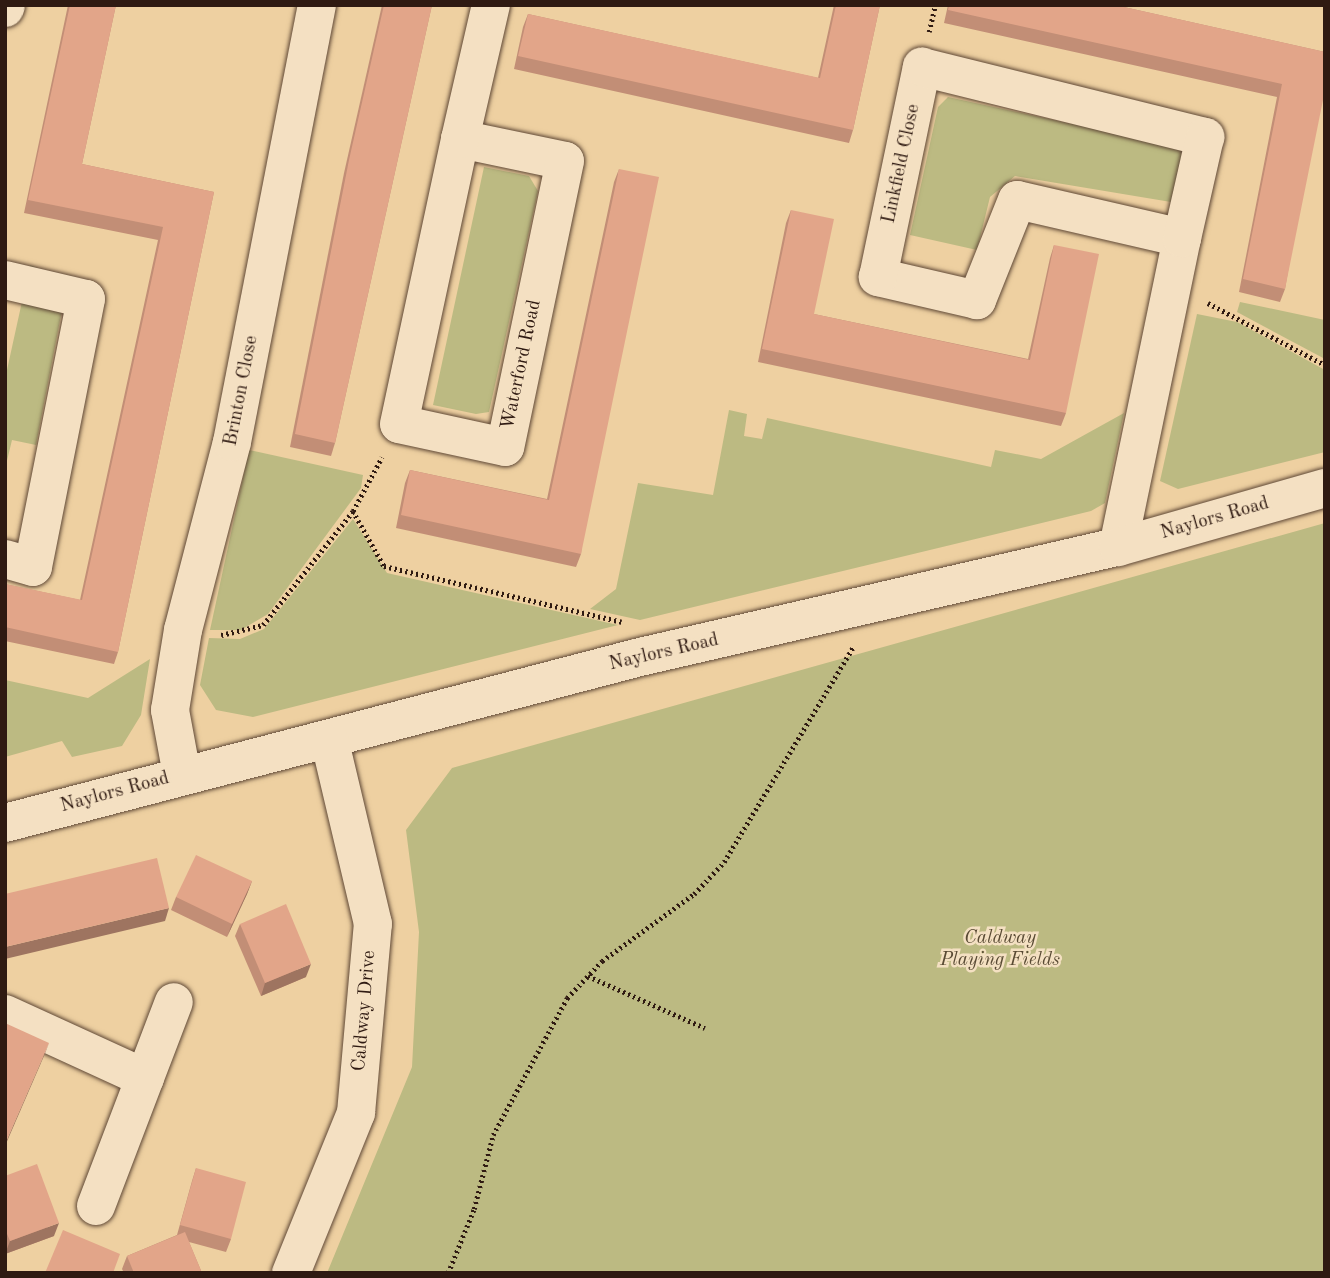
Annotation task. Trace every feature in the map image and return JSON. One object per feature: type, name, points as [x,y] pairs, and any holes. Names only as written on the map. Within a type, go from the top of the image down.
[{"type":"street","name":"Brinton Close","points":[[182,775],[170,710],[183,630],[232,442],[317,5]]},
{"type":"street","points":[[399,424],[491,5]]},
{"type":"street","name":"Linkfield Close","points":[[1118,547],[1169,295],[1182,238],[1205,137],[922,67],[878,277],[977,300],[1017,200],[1182,238]]},
{"type":"street","name":"Waterford Road","points":[[399,424],[505,447],[565,161],[460,139]]},
{"type":"street","points":[[5,280],[86,299],[33,567],[5,559]]},
{"type":"street","name":"Naylors Road","points":[[5,823],[182,775],[330,742],[640,657],[879,606],[1118,547],[1325,488]]},
{"type":"street","name":"Caldway Drive","points":[[291,1273],[356,1113],[373,924],[330,742]]},
{"type":"street","points":[[96,1206],[174,1002]]},
{"type":"street","points":[[5,1014],[145,1078]]},
{"type":"path","points":[[1169,295],[1224,306],[1325,365]]},
{"type":"path","points":[[183,630],[233,635],[263,625],[353,511],[370,473],[380,467],[389,429],[399,424]]},
{"type":"path","points":[[353,511],[384,566],[629,624],[640,657]]},
{"type":"path","points":[[448,1273],[474,1209],[493,1135],[568,998],[588,976],[724,862],[879,606]]},
{"type":"path","points":[[588,976],[705,1028]]},
{"type":"green space","points":[[948,97],[1182,148],[1177,203],[1015,176],[990,197],[977,250],[910,235],[938,107]]},
{"type":"green space","points":[[484,167],[529,176],[538,191],[489,412],[476,414],[433,405]]},
{"type":"green space","points":[[30,265],[68,279],[36,445],[12,440],[5,469],[5,379]]},
{"type":"green space","points":[[1240,302],[1325,320],[1325,359],[1237,312]]},
{"type":"green space","points":[[1197,314],[1237,322],[1325,370],[1325,452],[1178,489],[1160,481]]},
{"type":"green space","points":[[729,410],[747,414],[744,436],[762,439],[767,418],[991,467],[995,450],[1041,459],[1124,413],[1105,503],[1091,511],[640,620],[590,609],[616,589],[638,483],[713,495]]},
{"type":"green space","points":[[249,450],[363,475],[361,488],[268,614],[241,630],[210,630]]},
{"type":"green space","points":[[353,519],[387,573],[618,625],[253,717],[216,710],[200,685],[209,638],[240,639],[264,629]]},
{"type":"green space","name":"Caldway Playing Fields","points":[[1325,523],[1325,1273],[327,1273],[412,1067],[419,932],[406,830],[452,768]]},
{"type":"green space","points":[[150,659],[141,715],[122,746],[72,757],[62,741],[5,757],[5,680],[88,698]]},
{"type":"building","points":[[70,5],[116,5],[82,164],[214,192],[118,652],[5,627],[5,584],[82,600],[163,227],[28,200]]},
{"type":"building","points":[[384,5],[432,5],[335,443],[295,434],[349,160]]},
{"type":"building","points":[[836,5],[880,5],[853,130],[518,56],[528,14],[820,78]]},
{"type":"building","points":[[949,5],[1115,5],[1325,52],[1325,90],[1285,289],[1243,279],[1282,84],[948,10]]},
{"type":"building","points":[[619,169],[659,177],[581,554],[401,515],[410,470],[549,500]]},
{"type":"building","points":[[791,210],[834,219],[814,314],[1030,360],[1054,245],[1099,254],[1066,413],[762,349]]},
{"type":"building","points":[[196,855],[252,881],[232,924],[176,897]]},
{"type":"building","points":[[157,858],[169,908],[5,947],[5,894]]},
{"type":"building","points":[[286,904],[311,964],[265,983],[240,924]]},
{"type":"building","points":[[5,1023],[49,1043],[5,1144]]},
{"type":"building","points":[[37,1164],[59,1223],[10,1241],[5,1229],[5,1176]]},
{"type":"building","points":[[196,1168],[246,1182],[231,1239],[180,1225]]},
{"type":"building","points":[[63,1230],[120,1254],[113,1273],[45,1273]]},
{"type":"building","points":[[185,1232],[202,1273],[134,1273],[127,1256]]}]
